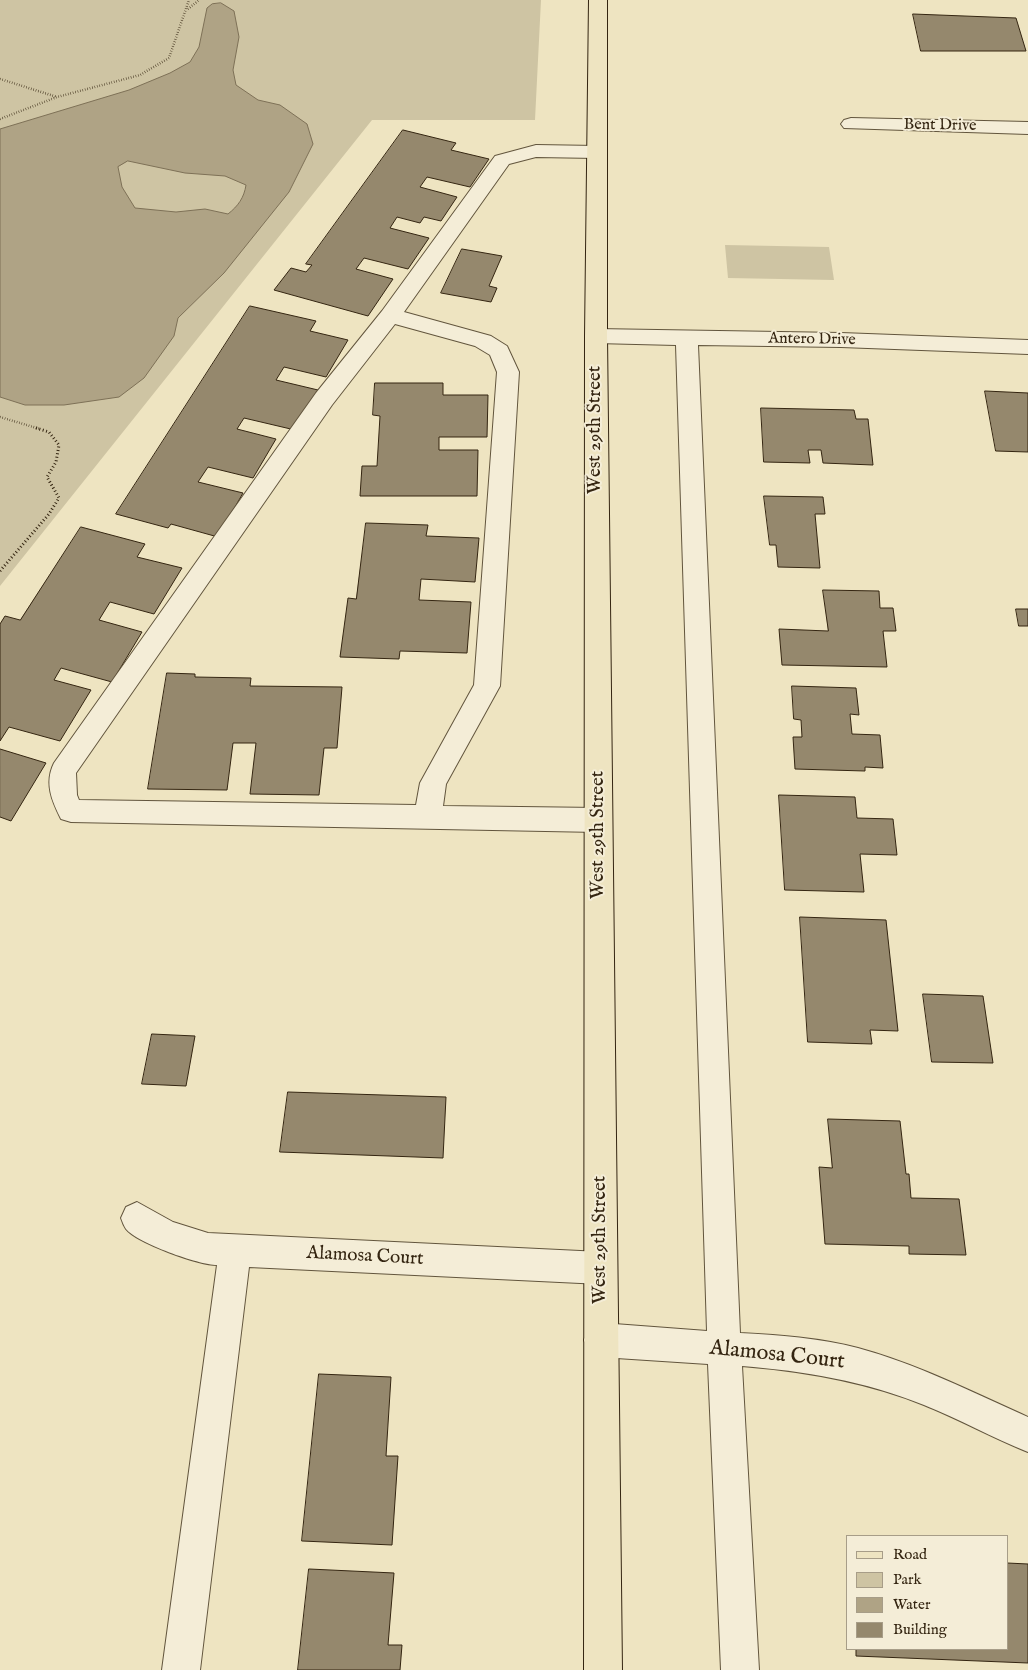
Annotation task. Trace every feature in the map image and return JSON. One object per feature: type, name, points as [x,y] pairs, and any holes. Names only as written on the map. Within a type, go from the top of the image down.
[{"type":"main road","name":"West 29th Street","points":[[598,0],[596,336],[603,1670]]},
{"type":"street","name":"Bent Drive","points":[[851,124],[1028,128]]},
{"type":"street","points":[[597,152],[536,151],[502,160],[390,316],[324,399],[63,772],[63,795],[71,811],[598,820]]},
{"type":"street","points":[[390,316],[483,341],[499,351],[508,372],[487,686],[433,783],[428,817]]},
{"type":"street","name":"Antero Drive","points":[[596,336],[687,339],[841,340],[1028,347]]},
{"type":"street","points":[[687,339],[724,1349],[740,1670]]},
{"type":"street","name":"Alamosa Court","points":[[137,1218],[165,1235],[208,1249],[601,1268]]},
{"type":"street","points":[[181,1670],[236,1250]]},
{"type":"street","name":"Alamosa Court","points":[[602,1340],[791,1353],[857,1365],[928,1389],[1028,1435]]},
{"type":"path","points":[[0,118],[57,97],[140,75],[169,58],[189,0]]},
{"type":"path","points":[[187,10],[198,0]]},
{"type":"path","points":[[0,79],[57,97]]},
{"type":"path","points":[[0,417],[49,432],[59,445],[56,462],[47,477],[59,498],[49,514],[0,571]]},
{"type":"green space","points":[[0,0],[541,0],[535,120],[372,120],[0,586]]},
{"type":"green space","points":[[725,245],[829,247],[834,280],[728,278]]},
{"type":"water","points":[[221,3],[234,11],[239,37],[233,70],[236,85],[258,100],[280,105],[307,124],[313,144],[289,192],[224,273],[178,318],[174,336],[144,378],[119,397],[64,405],[25,405],[0,397],[0,129],[129,90],[170,73],[190,62],[199,47],[207,8],[212,4]],"holes":[[[128,161],[185,173],[225,176],[246,185],[244,194],[238,205],[228,214],[205,209],[176,212],[135,208],[122,187],[118,167]]]},
{"type":"building","points":[[913,14],[1016,18],[1026,51],[921,51]]},
{"type":"building","points":[[403,130],[456,143],[451,150],[489,159],[470,187],[427,177],[420,187],[457,197],[441,221],[424,217],[420,223],[397,217],[390,228],[429,238],[408,269],[364,258],[356,269],[393,279],[368,316],[274,290],[291,268],[306,272],[312,265],[306,264]]},
{"type":"building","points":[[462,249],[502,256],[489,286],[497,288],[491,302],[441,293]]},
{"type":"building","points":[[250,306],[316,321],[310,331],[348,340],[326,377],[284,367],[276,380],[318,390],[295,430],[244,418],[237,429],[276,439],[253,478],[208,467],[198,482],[243,493],[218,537],[171,524],[168,528],[116,514]]},
{"type":"building","points":[[375,383],[443,383],[443,395],[488,395],[487,437],[439,437],[439,450],[478,450],[477,496],[360,496],[362,466],[377,466],[380,416],[373,415]]},
{"type":"building","points":[[985,391],[1028,393],[1028,452],[996,451]]},
{"type":"building","points":[[761,408],[854,410],[856,419],[868,419],[873,465],[823,463],[821,450],[808,450],[810,463],[764,462]]},
{"type":"building","points":[[764,496],[823,497],[825,514],[815,514],[820,568],[778,567],[776,545],[770,545]]},
{"type":"building","points":[[366,523],[428,525],[426,536],[479,538],[475,582],[421,579],[419,600],[471,602],[467,653],[400,651],[399,659],[340,657],[348,598],[356,599]]},
{"type":"building","points":[[81,527],[145,544],[137,557],[182,568],[154,614],[110,602],[99,620],[142,632],[112,682],[61,668],[54,680],[91,690],[60,741],[9,727],[0,741],[0,624],[5,616],[20,620]]},
{"type":"building","points":[[823,590],[879,591],[880,608],[893,608],[896,631],[883,631],[887,667],[782,665],[779,629],[828,631]]},
{"type":"building","points":[[1016,609],[1028,609],[1028,626],[1019,626]]},
{"type":"building","points":[[167,673],[195,674],[195,677],[251,678],[250,686],[342,687],[337,748],[324,748],[319,795],[250,794],[256,743],[233,743],[227,790],[148,789]]},
{"type":"building","points":[[792,686],[856,688],[859,715],[850,714],[852,734],[880,735],[883,768],[865,767],[865,771],[795,769],[793,737],[802,737],[801,720],[794,719]]},
{"type":"building","points":[[0,749],[46,763],[11,821],[0,817]]},
{"type":"building","points":[[779,795],[855,797],[857,818],[893,819],[897,855],[860,854],[864,892],[785,890]]},
{"type":"building","points":[[800,917],[886,920],[898,1031],[870,1030],[872,1044],[808,1042]]},
{"type":"building","points":[[923,994],[983,996],[993,1063],[932,1062]]},
{"type":"building","points":[[152,1034],[195,1036],[186,1086],[142,1084]]},
{"type":"building","points":[[288,1092],[446,1097],[443,1158],[280,1152]]},
{"type":"building","points":[[828,1119],[900,1121],[906,1174],[909,1174],[911,1198],[959,1199],[966,1255],[909,1254],[909,1246],[825,1244],[819,1167],[832,1168]]},
{"type":"building","points":[[319,1374],[391,1377],[386,1456],[398,1456],[392,1545],[302,1541]]},
{"type":"building","points":[[1008,1563],[1028,1564],[1028,1663],[856,1656],[856,1650],[1008,1650]]},
{"type":"building","points":[[309,1569],[394,1573],[388,1645],[402,1645],[400,1670],[298,1670]]}]
